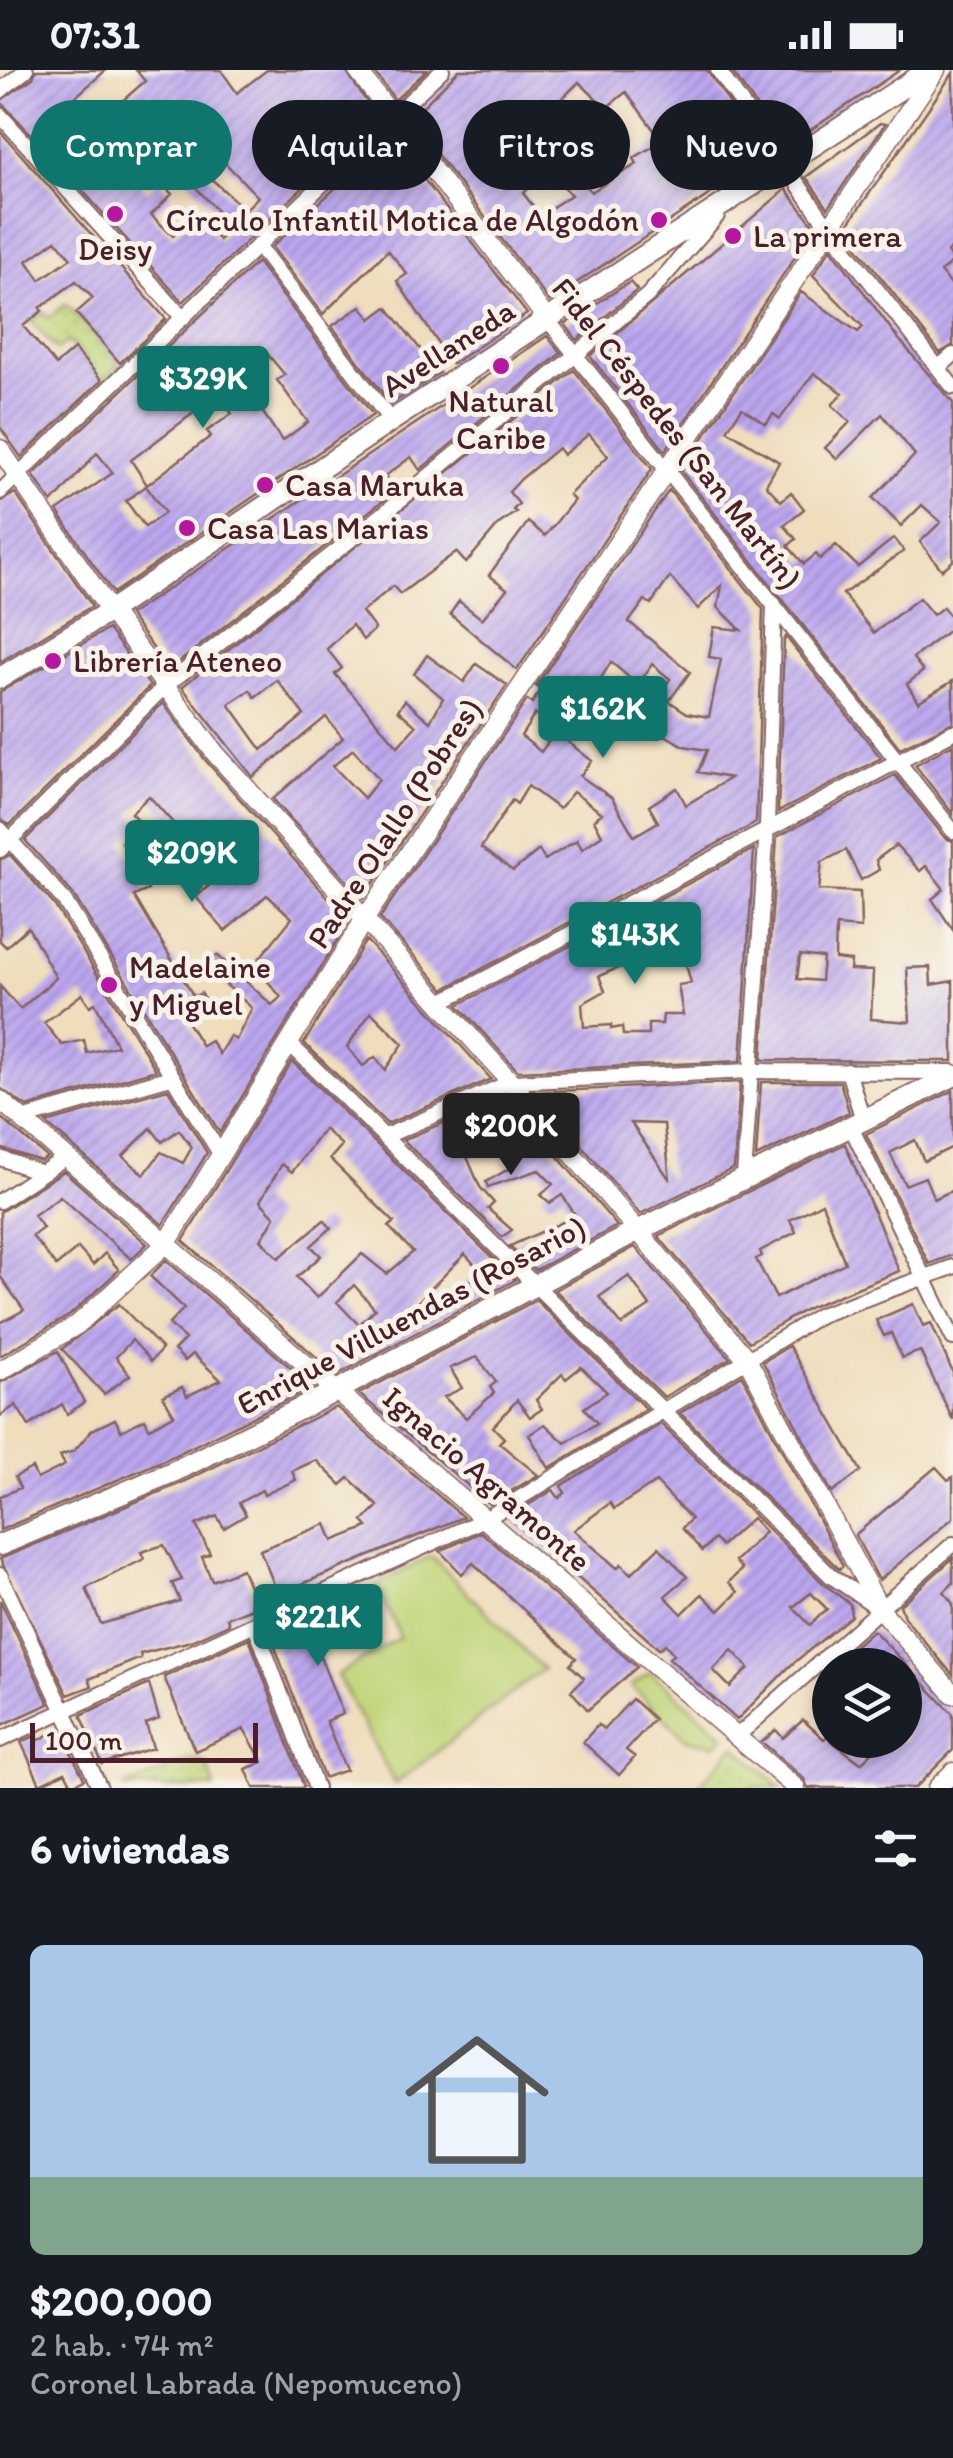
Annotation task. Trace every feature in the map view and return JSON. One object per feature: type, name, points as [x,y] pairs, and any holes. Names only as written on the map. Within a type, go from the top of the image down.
[{"type":"main road","name":"Fidel Céspedes (San Martín)","points":[[357,70],[380,100]]},
{"type":"main road","name":"Avellaneda","points":[[813,147],[933,70]]},
{"type":"main road","name":"Padre Olallo (Pobres)","points":[[0,1370],[77,1325],[167,1244],[219,1152],[364,920],[665,468],[832,230],[933,70]]},
{"type":"main road","name":"Fidel Céspedes (San Martín)","points":[[443,183],[547,319]]},
{"type":"main road","name":"Avellaneda","points":[[0,678],[110,611],[391,421],[747,190]]},
{"type":"main road","points":[[0,448],[110,611],[215,753],[512,1082],[746,1359],[880,1609],[953,1694]]},
{"type":"main road","name":"Enrique Villuendas (Rosario)","points":[[0,1545],[150,1482],[338,1390],[635,1232],[953,1074]]},
{"type":"main road","name":"Ignacio Agramonte","points":[[0,1100],[796,1788]]},
{"type":"main road","points":[[937,1788],[953,1772]]},
{"type":"street","points":[[0,91],[26,70]]},
{"type":"street","points":[[411,100],[442,70]]},
{"type":"street","points":[[718,70],[739,100]]},
{"type":"street","points":[[0,115],[182,318]]},
{"type":"street","points":[[0,492],[317,190]]},
{"type":"street","points":[[802,190],[953,386]]},
{"type":"street","points":[[219,1152],[64,900],[4,839],[164,687],[648,295],[731,200]]},
{"type":"street","points":[[258,246],[391,421]]},
{"type":"street","name":"Fidel Céspedes (San Martín)","points":[[547,319],[953,831]]},
{"type":"street","points":[[938,368],[953,355]]},
{"type":"street","points":[[744,1177],[767,827],[774,604]]},
{"type":"street","points":[[440,1002],[953,732]]},
{"type":"street","points":[[289,1043],[388,1135],[831,1576],[880,1609]]},
{"type":"street","points":[[388,1135],[512,1082],[750,1070],[953,1074]]},
{"type":"street","points":[[848,1071],[857,1123],[953,1338]]},
{"type":"street","points":[[22,1118],[171,1076]]},
{"type":"street","points":[[0,1158],[42,1173]]},
{"type":"street","points":[[0,1201],[66,1158]]},
{"type":"street","points":[[0,1740],[487,1518],[820,1315],[953,1267]]},
{"type":"street","points":[[736,1736],[953,1544]]},
{"type":"street","points":[[0,1575],[100,1788]]},
{"type":"street","points":[[255,1625],[316,1788]]},
{"type":"green space","points":[[66,304],[121,364],[103,381],[68,341],[57,350],[31,321],[43,312],[49,318]]},
{"type":"green space","points":[[431,1556],[543,1669],[395,1784],[337,1675],[400,1637],[377,1585]]},
{"type":"green space","points":[[651,1672],[724,1736],[715,1745],[686,1739],[631,1686]]},
{"type":"green space","points":[[735,1746],[782,1788],[696,1788]]},
{"type":"green space","points":[[193,1759],[207,1764],[215,1788],[123,1788]]},
{"type":"building","points":[[36,70],[106,70],[72,100],[30,100],[30,133],[0,101],[33,78]]},
{"type":"building","points":[[136,70],[221,70],[237,93],[267,70],[345,70],[365,100],[252,100],[252,190],[300,190],[183,302],[82,190],[168,190],[172,194],[151,215],[173,236],[194,215],[219,240],[232,227],[198,190],[223,190],[245,210],[258,197],[232,170],[232,100],[123,100],[145,81]]},
{"type":"building","points":[[373,70],[427,70],[395,100]]},
{"type":"building","points":[[459,70],[707,70],[727,100],[650,100],[650,125],[626,92],[616,100],[598,100],[579,82],[561,100],[463,100],[463,188],[443,162],[443,100],[429,100]]},
{"type":"building","points":[[731,70],[900,70],[813,128],[813,100],[752,100]]},
{"type":"building","points":[[953,73],[953,247],[947,252],[953,262],[940,272],[953,287],[953,345],[940,353],[844,230]]},
{"type":"building","points":[[880,123],[885,124],[828,208],[813,187],[813,172]]},
{"type":"building","points":[[0,131],[30,165],[30,190],[52,190],[166,319],[120,363],[76,313],[93,298],[76,281],[40,308],[42,311],[23,326],[56,365],[74,349],[102,380],[21,457],[0,427]],"holes":[[[56,240],[71,258],[40,280],[27,261]]]},
{"type":"building","points":[[650,148],[650,190],[716,190],[549,301],[464,190],[526,190],[523,193],[540,215],[571,195],[567,190],[630,190],[630,168],[637,164],[634,158]]},
{"type":"building","points":[[333,190],[432,190],[527,314],[452,364],[397,281],[407,274],[388,250],[323,314],[272,247]]},
{"type":"building","points":[[785,190],[815,227],[665,451],[590,356]]},
{"type":"building","points":[[831,248],[897,337],[953,403],[953,561],[942,570],[920,542],[941,522],[922,505],[901,526],[873,498],[915,455],[882,414],[837,459],[825,448],[850,422],[832,405],[843,393],[814,373],[780,419],[773,414],[766,424],[742,408],[727,430],[779,462],[766,485],[781,501],[791,492],[804,509],[784,525],[796,539],[788,546],[804,564],[816,554],[820,559],[836,545],[858,567],[894,538],[904,551],[843,594],[874,633],[919,598],[933,615],[943,607],[953,620],[953,627],[913,658],[923,671],[907,684],[918,702],[953,681],[953,722],[900,748],[681,471],[801,292],[858,332],[863,327],[813,275]]},
{"type":"building","points":[[257,262],[373,415],[113,593],[57,511],[113,473],[97,453],[52,503],[33,475]],"holes":[[[265,351],[285,375],[277,380],[308,422],[282,441],[248,390],[226,405],[232,414],[207,431],[211,436],[147,485],[131,460],[212,399],[194,380],[220,360],[235,377]],[[146,486],[165,513],[145,527],[126,501]]]},
{"type":"building","points":[[630,282],[637,290],[577,340],[565,324]]},
{"type":"building","points":[[361,306],[371,319],[387,307],[439,373],[391,404],[332,326]]},
{"type":"building","points":[[547,336],[561,353],[420,470],[411,457],[385,476],[395,491],[169,670],[129,615]]},
{"type":"building","points":[[574,370],[652,469],[517,670],[450,614],[459,601],[482,619],[507,589],[489,575],[528,522],[545,536],[574,500],[569,495],[608,456],[589,434],[563,455],[558,448],[521,479],[509,492],[519,504],[513,510],[516,512],[499,524],[466,563],[456,552],[400,594],[393,586],[362,612],[375,629],[363,640],[352,625],[327,649],[342,668],[335,674],[398,746],[416,726],[398,710],[405,700],[430,722],[443,698],[414,674],[427,655],[464,682],[476,664],[507,685],[363,899],[273,799],[343,738],[326,717],[253,777],[182,687]],"holes":[[[277,680],[304,715],[262,750],[229,704],[250,690],[255,697]],[[353,749],[379,779],[364,798],[333,766]]]},
{"type":"building","points":[[669,490],[763,609],[756,823],[444,989],[380,918],[527,700],[532,703],[541,690],[536,686]],"holes":[[[670,577],[698,609],[722,585],[718,607],[741,630],[714,627],[709,657],[721,659],[709,717],[687,713],[669,701],[690,672],[629,622],[645,600],[651,604]],[[611,662],[638,685],[652,664],[670,679],[642,722],[684,746],[707,750],[698,772],[730,778],[686,805],[677,788],[649,806],[658,822],[634,836],[612,798],[580,776],[592,761],[568,742],[594,705],[588,699]],[[535,714],[557,729],[541,752],[521,736]],[[528,786],[559,809],[573,792],[602,813],[594,820],[602,835],[582,849],[577,840],[545,860],[539,850],[513,871],[481,848],[512,800],[517,804]]]},
{"type":"building","points":[[15,493],[92,606],[0,662],[0,502]]},
{"type":"building","points":[[108,629],[150,686],[10,825],[0,819],[0,692]]},
{"type":"building","points":[[786,637],[881,758],[778,812],[784,640]]},
{"type":"building","points":[[163,703],[206,761],[349,921],[220,1133],[73,894],[25,840]],"holes":[[[149,796],[173,823],[166,830],[182,848],[196,835],[210,849],[222,839],[240,858],[196,897],[225,931],[267,895],[292,918],[254,965],[281,997],[272,1005],[217,955],[205,966],[252,1008],[236,1040],[230,1036],[219,1054],[211,1041],[202,1046],[184,1017],[207,1003],[201,993],[194,997],[134,896],[148,890],[122,842],[141,824],[131,813]]]},
{"type":"building","points":[[953,744],[953,814],[915,765]]},
{"type":"building","points":[[895,775],[945,838],[953,841],[953,930],[932,899],[944,889],[926,866],[920,871],[896,845],[876,860],[879,870],[861,880],[846,850],[822,862],[819,890],[860,892],[861,928],[836,926],[835,959],[851,961],[850,970],[873,971],[871,1019],[910,1022],[907,968],[930,967],[931,985],[953,981],[953,1061],[762,1060],[777,837]],"holes":[[[800,955],[823,958],[821,981],[797,979]]]},
{"type":"building","points":[[754,849],[741,1061],[518,1071],[458,1005]],"holes":[[[680,942],[691,983],[678,985],[683,1015],[663,1015],[662,1024],[648,1024],[648,1035],[623,1035],[622,1027],[611,1029],[611,1025],[584,1027],[582,1004],[605,991],[599,976]]]},
{"type":"building","points":[[10,855],[55,906],[156,1070],[27,1107],[0,1088],[0,986],[20,1009],[56,978],[28,927],[6,947],[0,941],[0,860]],"holes":[[[82,994],[90,1006],[95,1003],[117,1046],[87,1053],[84,1040],[62,1045],[44,1023]]]},
{"type":"building","points":[[366,940],[491,1079],[387,1124],[304,1043]],"holes":[[[371,1012],[403,1044],[385,1070],[375,1057],[363,1066],[347,1047]]]},
{"type":"building","points":[[292,1061],[515,1280],[337,1375],[183,1241]],"holes":[[[324,1129],[342,1145],[330,1159],[394,1222],[389,1227],[413,1252],[387,1274],[362,1254],[317,1298],[297,1277],[321,1256],[311,1246],[331,1228],[324,1220],[279,1258],[261,1240],[275,1217],[260,1201],[282,1164],[292,1172]],[[465,1254],[483,1274],[403,1317]],[[354,1285],[375,1309],[359,1325],[337,1302]]]},
{"type":"building","points":[[740,1082],[734,1168],[640,1214],[536,1092]],"holes":[[[631,1123],[664,1124],[670,1180]]]},
{"type":"building","points":[[761,1082],[840,1082],[849,1112],[756,1157]]},
{"type":"building","points":[[168,1089],[207,1153],[163,1225],[46,1123]],"holes":[[[151,1128],[162,1142],[179,1130],[192,1147],[183,1163],[161,1152],[144,1175],[123,1156]]]},
{"type":"building","points":[[953,1091],[953,1147],[924,1161],[915,1140],[890,1153],[905,1185],[925,1177],[934,1199],[953,1190],[953,1255],[929,1264],[866,1134]]},
{"type":"building","points":[[506,1096],[617,1226],[535,1270],[510,1246],[576,1216],[562,1195],[550,1203],[541,1195],[553,1184],[539,1170],[488,1187],[486,1182],[512,1167],[527,1148],[509,1125],[490,1134],[494,1147],[467,1157],[480,1187],[494,1203],[488,1209],[512,1230],[502,1237],[403,1140]]},
{"type":"building","points":[[0,1117],[47,1157],[41,1161],[0,1148]]},
{"type":"building","points":[[845,1144],[899,1271],[810,1307],[749,1342],[658,1236]],"holes":[[[822,1203],[845,1263],[776,1298],[756,1259],[762,1256],[760,1251],[796,1232],[790,1220]]]},
{"type":"building","points":[[64,1171],[147,1244],[131,1259],[60,1196],[34,1215],[43,1228],[32,1236],[56,1266],[78,1248],[93,1265],[105,1253],[119,1270],[70,1315],[0,1356],[0,1323],[24,1310],[0,1276],[0,1212]]},
{"type":"building","points":[[635,1247],[730,1358],[664,1397],[555,1290]],"holes":[[[629,1276],[650,1306],[622,1325],[599,1297]]]},
{"type":"building","points":[[166,1260],[313,1387],[169,1458],[0,1530],[0,1496],[20,1488],[15,1477],[32,1468],[37,1479],[65,1465],[60,1456],[74,1451],[92,1430],[115,1419],[121,1431],[145,1419],[149,1428],[174,1415],[163,1396],[182,1387],[187,1396],[221,1380],[193,1354],[185,1361],[174,1350],[185,1339],[169,1324],[184,1308],[150,1276]]},
{"type":"building","points":[[536,1300],[646,1409],[549,1468],[529,1435],[545,1424],[565,1443],[597,1423],[584,1408],[607,1392],[581,1367],[566,1379],[562,1374],[536,1400],[542,1409],[530,1417],[517,1400],[493,1427],[504,1438],[499,1443],[538,1475],[490,1504],[359,1394]],"holes":[[[477,1357],[496,1382],[490,1387],[494,1393],[466,1418],[444,1397],[462,1388],[450,1368]]]},
{"type":"building","points":[[119,1304],[162,1349],[151,1361],[132,1340],[116,1357],[130,1375],[104,1394],[62,1349]]},
{"type":"building","points":[[913,1304],[923,1326],[931,1323],[953,1373],[953,1420],[920,1351],[902,1358],[891,1333],[884,1336],[876,1320]]},
{"type":"building","points":[[789,1346],[861,1471],[832,1493],[763,1362]]},
{"type":"building","points":[[58,1351],[84,1402],[67,1414],[62,1404],[29,1426],[16,1405],[0,1416],[0,1383]]},
{"type":"building","points":[[742,1375],[843,1566],[839,1569],[680,1413]]},
{"type":"building","points":[[336,1407],[463,1517],[278,1594],[260,1550],[326,1524],[333,1541],[368,1527],[363,1521],[378,1506],[349,1478],[341,1485],[316,1460],[292,1471],[296,1480],[264,1495],[262,1490],[239,1503],[246,1515],[224,1528],[217,1516],[196,1525],[210,1554],[202,1557],[212,1581],[242,1569],[257,1606],[227,1618],[229,1624],[191,1641],[140,1654],[141,1658],[89,1679],[92,1686],[68,1695],[0,1559],[181,1483]],"holes":[[[164,1545],[182,1580],[172,1583],[180,1601],[101,1624],[86,1588],[144,1559],[141,1552]]]},
{"type":"building","points":[[661,1424],[824,1584],[850,1604],[851,1616],[790,1666],[737,1720],[669,1658],[674,1654],[665,1644],[659,1649],[512,1520],[512,1515],[553,1490],[559,1498],[565,1493],[561,1486]],"holes":[[[656,1482],[691,1519],[682,1528],[702,1551],[714,1539],[721,1546],[752,1518],[765,1532],[735,1561],[742,1569],[729,1582],[738,1592],[719,1611],[702,1594],[682,1614],[665,1596],[687,1577],[659,1547],[631,1574],[621,1564],[617,1568],[574,1530],[610,1503],[614,1509]],[[811,1593],[827,1609],[810,1625],[793,1607]],[[732,1650],[749,1668],[730,1687],[713,1670]]]},
{"type":"building","points":[[936,1467],[948,1480],[953,1477],[953,1518],[879,1580],[855,1535]]},
{"type":"building","points":[[481,1532],[637,1667],[588,1710],[571,1691],[584,1678],[570,1665],[576,1658],[473,1563],[462,1574],[440,1551]]},
{"type":"building","points":[[953,1558],[953,1583],[944,1592],[953,1604],[953,1675],[904,1617],[900,1605]]},
{"type":"building","points":[[355,1590],[370,1627],[317,1649],[343,1714],[326,1721],[346,1770],[324,1778],[269,1631]]},
{"type":"building","points":[[0,1600],[49,1704],[0,1726]]},
{"type":"building","points":[[873,1630],[890,1648],[852,1648]]},
{"type":"building","points":[[249,1638],[304,1787],[254,1788],[246,1769],[263,1762],[244,1729],[195,1751],[164,1677]]},
{"type":"building","points":[[922,1681],[953,1714],[953,1750],[915,1788],[808,1788],[804,1779],[762,1742],[776,1730],[783,1738],[803,1720],[812,1728],[812,1758],[854,1758],[861,1763],[866,1758],[922,1758]]},
{"type":"building","points":[[149,1684],[159,1719],[146,1724],[153,1748],[102,1764],[81,1715]]},
{"type":"building","points":[[632,1699],[654,1719],[626,1750],[635,1757],[619,1775],[583,1742],[598,1725],[604,1729]]},
{"type":"building","points":[[60,1729],[84,1779],[72,1785],[65,1772],[40,1784],[21,1742],[35,1736],[37,1741]]},
{"type":"place","name":"Deisy","points":[[115,214]]},
{"type":"place","name":"Círculo Infantil Motica de Algodón","points":[[659,220]]},
{"type":"place","name":"La primera","points":[[733,236]]},
{"type":"place","name":"Natural Caribe","points":[[501,366]]},
{"type":"place","name":"Casa Maruka","points":[[265,485]]},
{"type":"place","name":"Casa Las Marias","points":[[187,528]]},
{"type":"place","name":"Librería Ateneo","points":[[53,661]]},
{"type":"place","name":"Madelaine y Miguel","points":[[109,985]]}]
